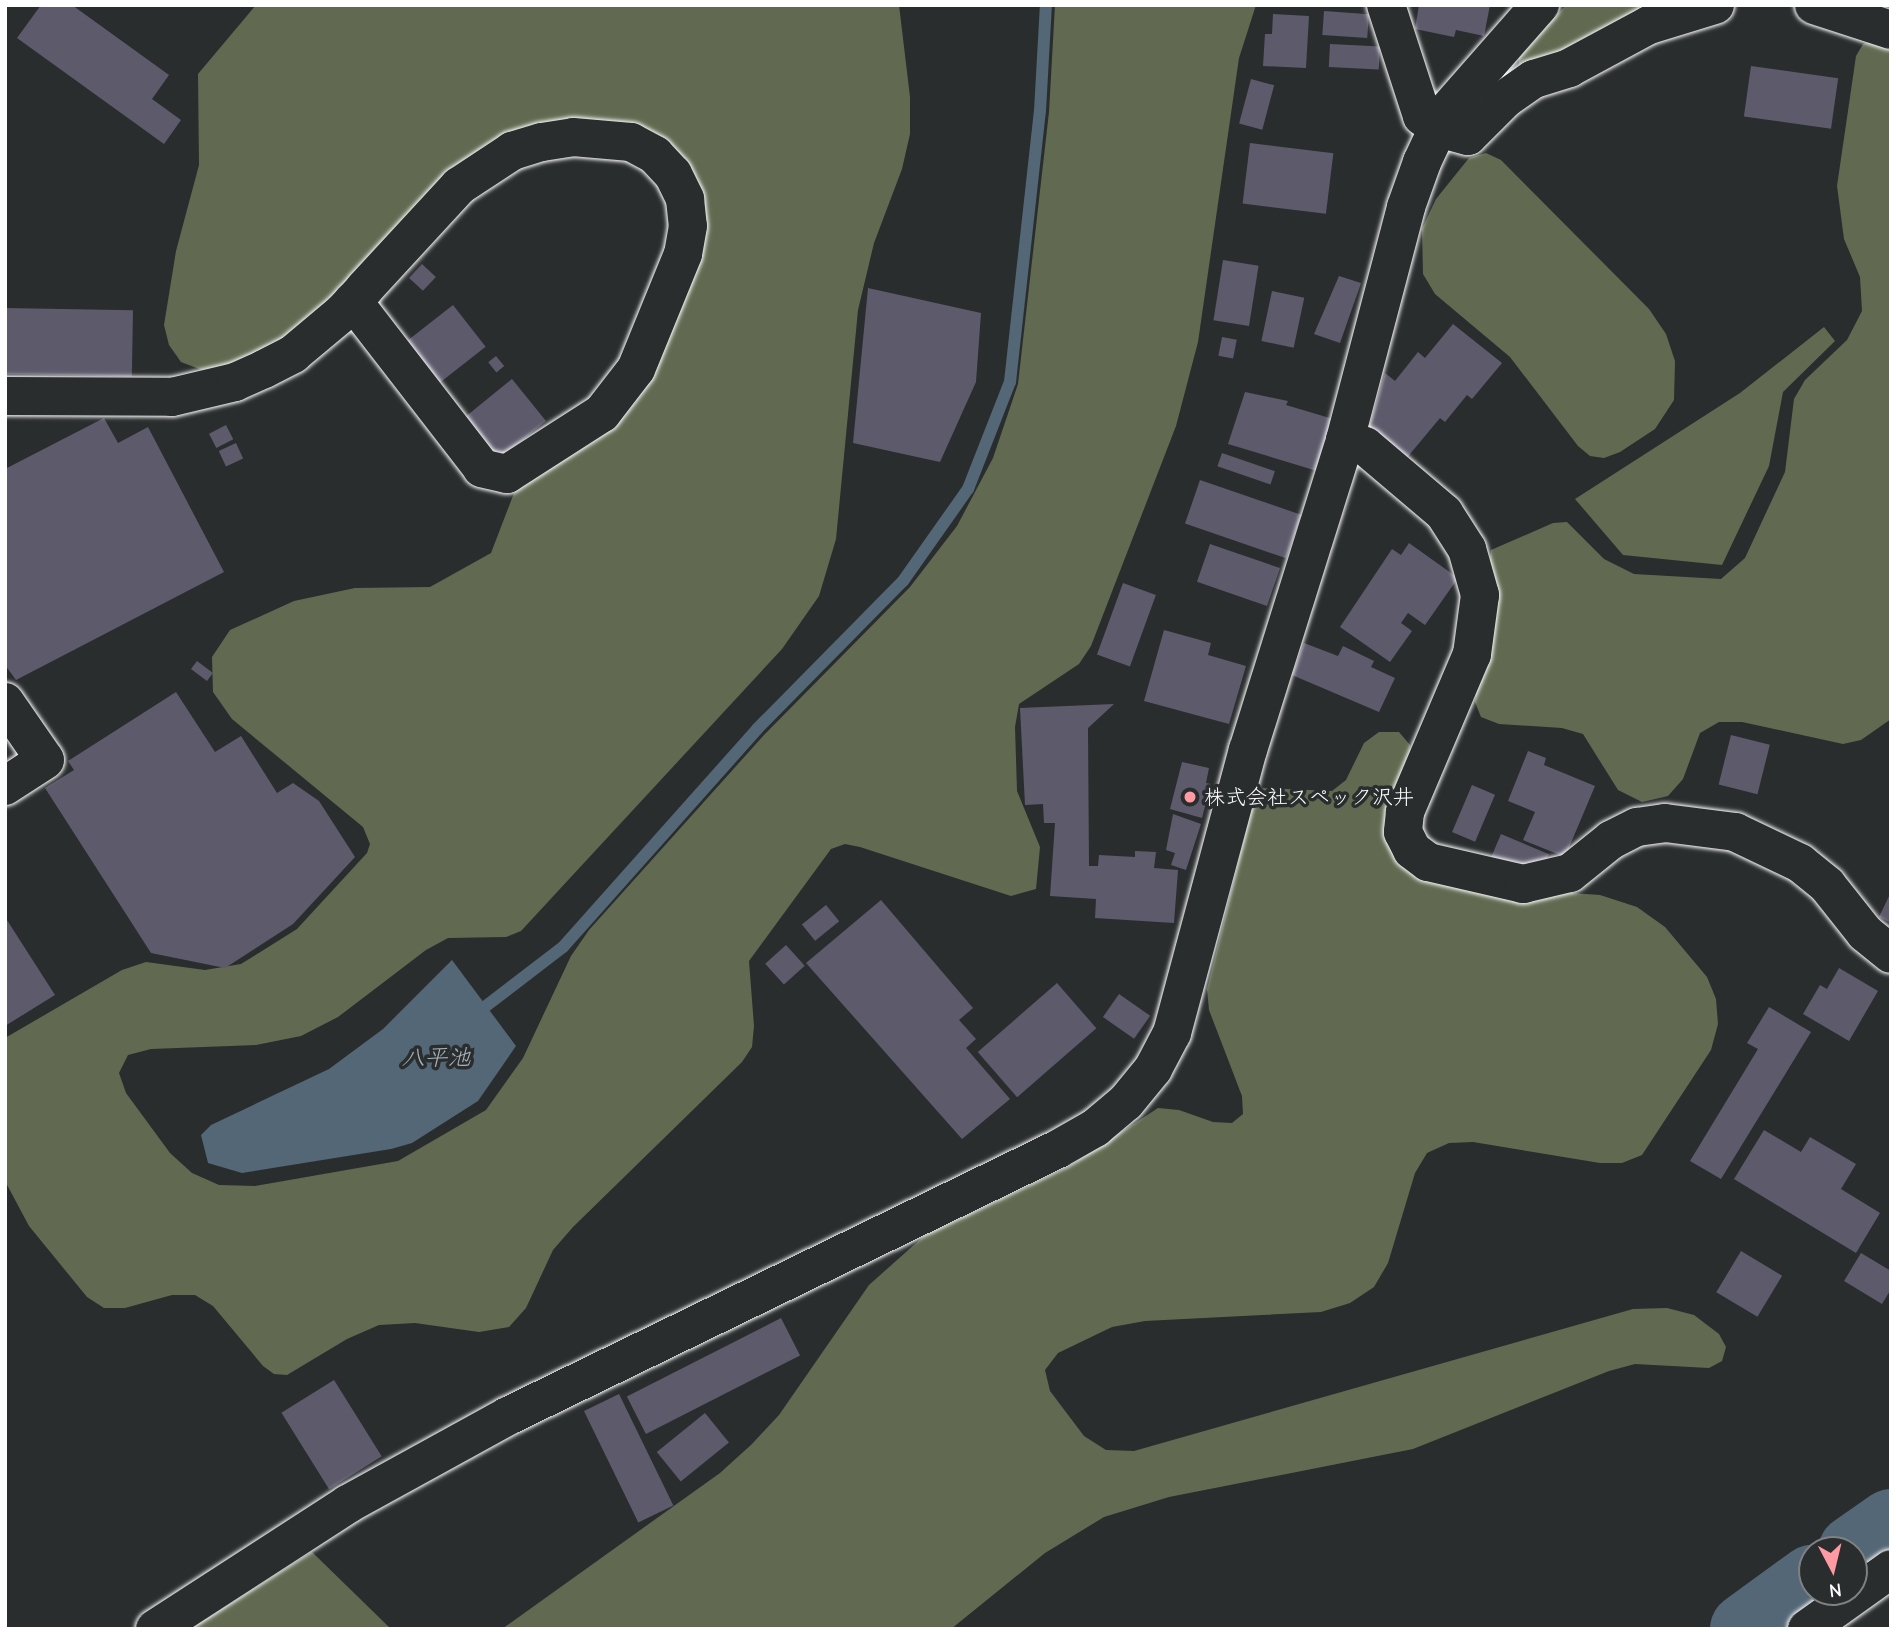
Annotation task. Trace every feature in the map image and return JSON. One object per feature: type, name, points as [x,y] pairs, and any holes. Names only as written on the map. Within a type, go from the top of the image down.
[{"type":"street","points":[[1386,5],[1422,116],[1438,128],[1468,136],[1505,99],[1534,79],[1569,68],[1649,25],[1714,5]]},
{"type":"street","points":[[155,1629],[348,1504],[508,1416],[1058,1149],[1094,1128],[1126,1102],[1153,1069],[1172,1033],[1248,750],[1345,440],[1406,207],[1438,128],[1479,72],[1540,5]]},
{"type":"street","points":[[1814,5],[1891,30]]},
{"type":"street","points":[[5,396],[139,399],[203,391],[235,382],[293,354],[353,301],[458,186],[512,152],[542,142],[573,137],[631,142],[655,155],[673,174],[685,199],[688,226],[683,254],[636,369],[602,413],[507,474],[482,468],[353,301]]},
{"type":"street","points":[[1345,440],[1365,446],[1444,513],[1474,565],[1480,595],[1472,654],[1405,812],[1403,832],[1412,850],[1428,862],[1523,884],[1570,873],[1611,840],[1637,827],[1665,823],[1735,832],[1800,863],[1827,885],[1865,933],[1891,954]]},
{"type":"street","points":[[5,702],[45,760],[5,786]]},
{"type":"street","points":[[1807,1629],[1891,1569]]},
{"type":"green space","points":[[256,5],[899,5],[910,97],[910,134],[902,169],[874,243],[858,310],[836,539],[819,596],[782,649],[521,931],[506,937],[448,938],[426,950],[338,1017],[301,1036],[256,1045],[151,1049],[128,1055],[119,1073],[126,1093],[170,1153],[192,1173],[219,1185],[255,1186],[398,1161],[486,1110],[523,1058],[571,956],[589,930],[764,735],[910,587],[957,526],[993,458],[1018,384],[1049,112],[1055,5],[1256,5],[1239,58],[1198,342],[1176,426],[1091,646],[1079,664],[1019,704],[1015,727],[1017,791],[1040,847],[1036,889],[1011,896],[860,847],[845,844],[831,849],[749,961],[754,1026],[752,1047],[742,1062],[573,1227],[553,1250],[526,1308],[509,1327],[479,1332],[415,1323],[379,1325],[347,1339],[287,1375],[274,1374],[263,1366],[213,1306],[195,1295],[172,1295],[125,1308],[104,1308],[87,1297],[29,1226],[5,1181],[5,1038],[122,970],[146,962],[205,970],[241,964],[297,929],[367,853],[370,844],[363,827],[232,719],[213,692],[212,657],[230,630],[294,601],[355,588],[430,587],[491,553],[514,493],[588,441],[699,194],[572,122],[309,323],[230,368],[202,370],[181,362],[169,345],[164,325],[176,251],[199,165],[198,74]]},
{"type":"green space","points":[[1566,5],[1677,5],[1528,69],[1519,65],[1519,56]]},
{"type":"green space","points":[[1875,39],[1891,39],[1891,719],[1861,740],[1843,744],[1742,722],[1719,722],[1700,733],[1683,779],[1668,796],[1642,802],[1618,790],[1583,734],[1562,728],[1499,724],[1481,717],[1475,702],[1491,550],[1553,523],[1567,522],[1604,559],[1634,574],[1721,579],[1745,558],[1785,472],[1794,399],[1805,380],[1847,340],[1862,311],[1860,277],[1844,239],[1837,186],[1856,56],[1863,44]]},
{"type":"green space","points":[[1486,153],[1501,160],[1649,309],[1666,334],[1675,361],[1674,400],[1655,429],[1620,452],[1604,458],[1590,456],[1578,446],[1510,357],[1435,294],[1423,274],[1422,229],[1436,199],[1469,158]]},
{"type":"green space","points":[[1824,327],[1835,341],[1783,392],[1769,466],[1722,565],[1623,555],[1575,499],[1740,393]]},
{"type":"green space","points":[[1379,732],[1399,732],[1410,745],[1411,762],[1388,835],[1557,892],[1600,895],[1637,907],[1665,927],[1707,977],[1716,999],[1718,1024],[1711,1050],[1642,1155],[1622,1163],[1600,1163],[1473,1142],[1449,1143],[1427,1153],[1415,1173],[1388,1263],[1374,1287],[1350,1303],[1321,1312],[1145,1321],[1112,1327],[1058,1353],[1045,1370],[1050,1391],[1084,1436],[1106,1450],[1134,1451],[1633,1309],[1667,1308],[1694,1315],[1719,1334],[1726,1347],[1722,1361],[1709,1368],[1635,1364],[1609,1371],[1413,1449],[1169,1497],[1104,1517],[1045,1553],[951,1629],[502,1629],[720,1473],[752,1444],[779,1415],[869,1285],[924,1236],[1068,1167],[1158,1108],[1179,1110],[1213,1122],[1232,1123],[1243,1114],[1242,1096],[1209,1010],[1207,989],[1254,799],[1263,788],[1332,791],[1346,780],[1364,743]]},
{"type":"green space","points":[[312,1552],[391,1629],[191,1629],[206,1619]]},
{"type":"water","name":"八平池","points":[[452,960],[516,1046],[478,1101],[412,1143],[391,1149],[242,1173],[208,1163],[201,1135],[211,1125],[329,1069],[383,1029]]},
{"type":"building","points":[[41,5],[72,5],[169,75],[152,99],[181,120],[164,144],[17,38]]},
{"type":"building","points":[[1419,5],[1490,5],[1484,36],[1456,30],[1454,37],[1415,29]]},
{"type":"building","points":[[1324,11],[1369,14],[1367,38],[1322,35]]},
{"type":"building","points":[[1273,14],[1309,16],[1306,68],[1263,66],[1265,34],[1272,34]]},
{"type":"building","points":[[1330,44],[1380,47],[1379,70],[1329,67]]},
{"type":"building","points":[[1751,66],[1838,78],[1831,129],[1744,117]]},
{"type":"building","points":[[1251,79],[1274,85],[1262,130],[1239,123]]},
{"type":"building","points":[[1250,143],[1333,153],[1326,214],[1243,204]]},
{"type":"building","points":[[1223,260],[1259,266],[1249,326],[1213,320]]},
{"type":"building","points":[[422,264],[436,277],[423,291],[409,278]]},
{"type":"building","points":[[1339,276],[1361,283],[1340,343],[1314,334]]},
{"type":"building","points":[[868,288],[981,313],[976,382],[940,462],[853,443]]},
{"type":"building","points":[[1272,291],[1304,298],[1294,348],[1261,341]]},
{"type":"building","points":[[453,305],[486,347],[434,387],[401,346]]},
{"type":"building","points":[[5,308],[133,310],[132,376],[5,374]]},
{"type":"building","points":[[1453,324],[1502,363],[1472,399],[1467,395],[1445,422],[1440,418],[1405,460],[1368,431],[1385,373],[1395,381],[1418,352],[1425,358]]},
{"type":"building","points":[[1222,337],[1237,340],[1233,359],[1218,356]]},
{"type":"building","points":[[496,356],[504,366],[496,372],[488,362]]},
{"type":"building","points":[[512,379],[546,421],[495,462],[461,420]]},
{"type":"building","points":[[1245,392],[1288,401],[1286,405],[1333,419],[1317,471],[1228,444]]},
{"type":"building","points":[[104,418],[118,443],[148,427],[224,572],[16,680],[5,665],[5,469]]},
{"type":"building","points":[[226,425],[233,439],[216,448],[209,434]]},
{"type":"building","points":[[236,443],[243,458],[226,466],[219,451]]},
{"type":"building","points":[[1222,453],[1275,471],[1270,484],[1217,466]]},
{"type":"building","points":[[1200,480],[1301,515],[1286,558],[1185,523]]},
{"type":"building","points":[[1409,543],[1458,578],[1425,625],[1408,613],[1401,623],[1412,631],[1390,662],[1340,627],[1392,549],[1401,555]]},
{"type":"building","points":[[1210,544],[1280,568],[1267,606],[1197,582]]},
{"type":"building","points":[[1123,583],[1156,595],[1130,666],[1097,654]]},
{"type":"building","points":[[1164,630],[1211,643],[1208,655],[1246,666],[1229,724],[1144,701]]},
{"type":"building","points":[[1304,643],[1338,656],[1343,646],[1374,661],[1371,667],[1395,678],[1379,712],[1292,675]]},
{"type":"building","points":[[197,661],[213,673],[207,681],[191,669]]},
{"type":"building","points":[[176,692],[215,752],[241,736],[277,793],[293,783],[319,801],[355,857],[293,924],[225,968],[151,953],[45,788],[74,770],[68,761]]},
{"type":"building","points":[[1114,704],[1088,728],[1089,866],[1098,866],[1099,855],[1135,857],[1135,851],[1156,852],[1154,868],[1178,870],[1174,923],[1095,918],[1096,899],[1050,896],[1055,823],[1044,823],[1043,804],[1025,805],[1020,708]]},
{"type":"building","points":[[1731,735],[1770,745],[1757,794],[1719,784]]},
{"type":"building","points":[[1528,751],[1546,758],[1544,765],[1595,786],[1565,857],[1523,840],[1535,812],[1508,801]]},
{"type":"building","points":[[1182,762],[1209,768],[1206,783],[1211,784],[1202,818],[1170,809]]},
{"type":"building","points":[[1472,785],[1495,795],[1475,842],[1452,832]]},
{"type":"building","points":[[1173,814],[1201,824],[1186,870],[1171,865],[1175,853],[1166,850]]},
{"type":"building","points":[[1501,834],[1549,854],[1539,878],[1491,858]]},
{"type":"building","points":[[1891,892],[1891,923],[1879,917]]},
{"type":"building","points":[[881,900],[973,1008],[959,1020],[976,1039],[966,1048],[1010,1099],[962,1139],[806,963]]},
{"type":"building","points":[[826,905],[839,921],[815,941],[802,925]]},
{"type":"building","points":[[5,917],[55,995],[5,1026]]},
{"type":"building","points":[[786,945],[805,966],[784,985],[765,964]]},
{"type":"building","points":[[1839,968],[1878,991],[1849,1041],[1803,1014],[1820,985],[1827,989]]},
{"type":"building","points":[[1057,983],[1096,1028],[1017,1097],[978,1052]]},
{"type":"building","points":[[1119,994],[1150,1016],[1134,1039],[1103,1017]]},
{"type":"building","points":[[1769,1007],[1811,1032],[1721,1179],[1690,1161],[1758,1049],[1747,1043]]},
{"type":"building","points":[[1764,1130],[1801,1152],[1810,1137],[1856,1164],[1841,1189],[1880,1213],[1856,1253],[1734,1179]]},
{"type":"building","points":[[1741,1251],[1782,1276],[1757,1317],[1716,1292]]},
{"type":"building","points":[[1861,1253],[1891,1271],[1891,1289],[1882,1304],[1844,1281]]},
{"type":"building","points":[[781,1318],[800,1355],[646,1434],[627,1397]]},
{"type":"building","points":[[334,1380],[382,1456],[329,1489],[281,1413]]},
{"type":"building","points":[[619,1394],[673,1505],[638,1523],[584,1411]]},
{"type":"building","points":[[705,1413],[729,1443],[681,1482],[657,1452]]},
{"type":"waterway","points":[[486,1006],[563,947],[757,729],[903,581],[968,489],[1010,382],[1040,111],[1046,5]]},
{"type":"waterway","points":[[1868,1541],[1891,1525]]},
{"type":"waterway","points":[[1746,1629],[1798,1591]]},
{"type":"place","name":"株式会社スペック沢井","points":[[1190,797]]}]
